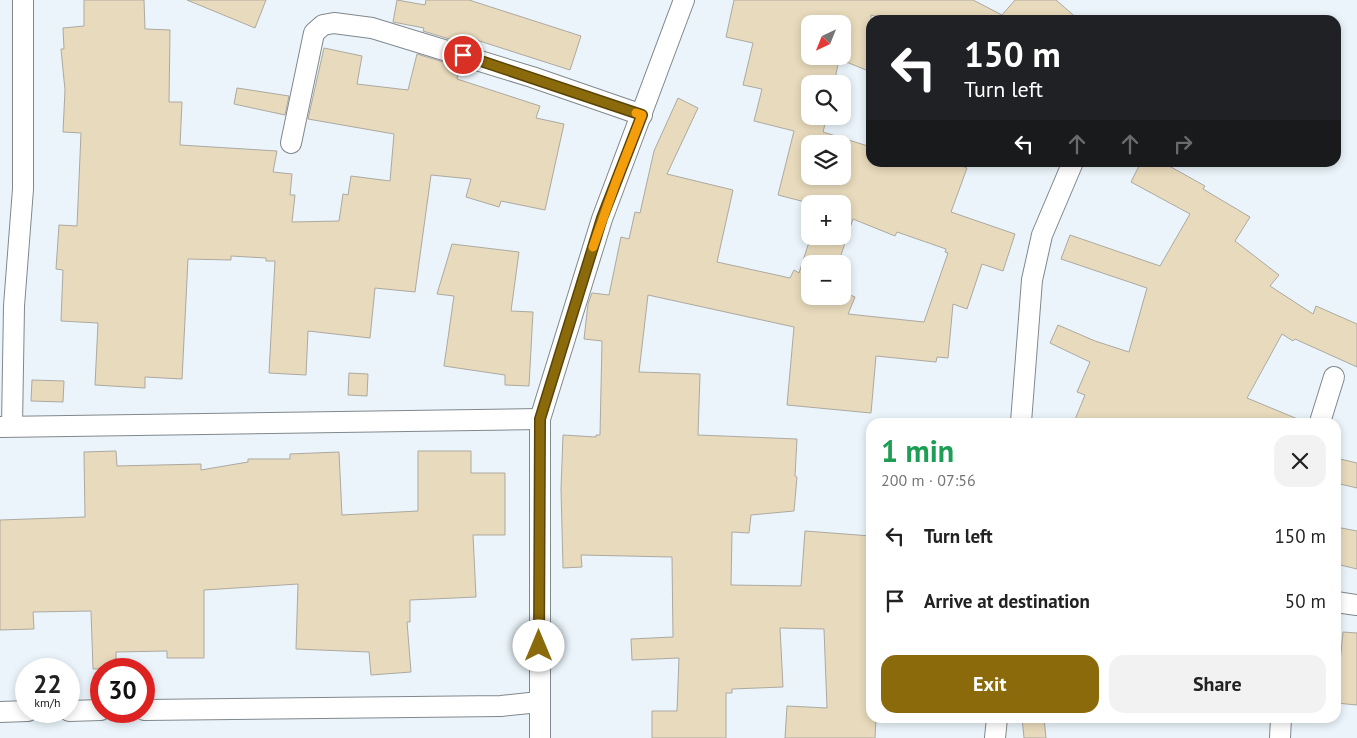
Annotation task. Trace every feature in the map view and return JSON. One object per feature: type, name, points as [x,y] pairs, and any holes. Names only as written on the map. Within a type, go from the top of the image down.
[{"type":"street","points":[[23,0],[23,189],[6,427],[540,419]]},
{"type":"street","points":[[540,738],[538,702],[540,419],[602,218],[684,0]]},
{"type":"street","points":[[291,143],[314,33],[323,25],[334,23],[372,28],[427,44],[532,77],[642,115]]},
{"type":"street","points":[[1021,418],[1032,280],[1042,235],[1071,167]]},
{"type":"street","points":[[1321,418],[1334,378]]},
{"type":"street","points":[[1341,603],[1357,605]]},
{"type":"street","points":[[155,710],[501,706],[538,702]]},
{"type":"street","points":[[0,712],[15,711]]},
{"type":"street","points":[[996,738],[997,723]]},
{"type":"street","points":[[1280,738],[1281,723]]},
{"type":"building","points":[[84,0],[144,0],[145,29],[170,30],[169,102],[182,102],[180,145],[277,151],[273,172],[292,174],[290,195],[295,195],[292,222],[339,221],[343,194],[348,195],[351,176],[390,181],[394,134],[308,119],[324,48],[362,56],[357,84],[408,90],[417,54],[460,67],[457,79],[540,106],[536,118],[564,124],[545,210],[501,201],[499,207],[466,197],[471,179],[431,175],[415,292],[375,288],[370,338],[308,331],[306,375],[269,373],[275,261],[266,261],[266,258],[231,256],[231,260],[188,259],[182,379],[145,377],[145,388],[95,385],[98,323],[61,321],[63,270],[56,269],[59,225],[77,226],[81,133],[63,132],[65,90],[61,49],[64,49],[63,28],[84,26]]},
{"type":"building","points":[[187,0],[266,0],[255,28]]},
{"type":"building","points":[[397,0],[425,5],[426,0],[469,0],[581,36],[570,70],[467,37],[466,44],[423,31],[424,28],[393,22]]},
{"type":"building","points":[[734,0],[973,0],[1002,15],[866,15],[866,70],[851,64],[851,15],[801,15],[801,65],[838,65],[836,75],[801,75],[801,125],[825,125],[823,132],[833,135],[801,135],[801,185],[851,185],[851,141],[866,145],[866,167],[967,168],[951,212],[1015,234],[1003,271],[982,264],[967,309],[953,304],[948,358],[937,357],[936,362],[876,356],[871,413],[787,405],[794,327],[648,295],[639,372],[700,374],[698,435],[797,439],[795,476],[797,477],[794,511],[751,515],[749,533],[732,532],[731,585],[801,586],[805,531],[866,536],[866,723],[876,723],[875,738],[785,738],[787,706],[827,708],[824,629],[780,628],[783,687],[732,689],[732,693],[726,693],[726,738],[652,738],[652,711],[677,711],[679,658],[632,660],[631,639],[673,637],[672,557],[581,555],[582,567],[563,568],[561,489],[563,435],[596,437],[596,435],[600,435],[602,341],[584,339],[588,304],[592,293],[609,295],[621,237],[629,239],[635,212],[640,213],[654,151],[678,98],[698,108],[667,174],[733,190],[717,262],[790,278],[794,270],[799,273],[801,267],[801,305],[851,305],[851,295],[855,297],[848,314],[924,322],[948,253],[945,252],[946,249],[897,232],[895,236],[853,219],[851,225],[851,195],[801,195],[801,201],[778,195],[794,131],[754,121],[762,89],[743,85],[753,43],[726,37]]},
{"type":"building","points":[[1015,0],[1056,0],[1073,15],[1002,15]]},
{"type":"building","points":[[237,88],[289,96],[285,115],[234,104]]},
{"type":"building","points":[[1138,167],[1171,167],[1205,186],[1203,189],[1250,217],[1235,241],[1279,275],[1270,286],[1313,314],[1316,306],[1357,324],[1357,367],[1295,339],[1293,341],[1282,334],[1247,398],[1295,418],[1076,418],[1085,395],[1077,392],[1090,362],[1050,343],[1058,325],[1095,341],[1129,352],[1147,288],[1061,259],[1070,235],[1160,266],[1190,214],[1131,182]]},
{"type":"building","points":[[452,244],[519,252],[511,311],[533,312],[529,386],[505,385],[505,375],[444,366],[454,296],[437,294]]},
{"type":"building","points":[[808,245],[844,245],[841,255],[805,255]]},
{"type":"building","points":[[349,373],[368,374],[367,396],[348,395]]},
{"type":"building","points":[[32,380],[64,381],[63,402],[31,401]]},
{"type":"building","points":[[116,451],[117,466],[201,464],[201,470],[248,462],[248,459],[290,459],[290,454],[339,452],[342,515],[418,511],[418,451],[471,451],[471,473],[505,473],[505,535],[473,535],[476,597],[410,600],[410,622],[407,622],[411,672],[371,675],[369,652],[296,649],[298,584],[204,590],[204,658],[167,658],[167,651],[116,652],[116,658],[93,658],[91,611],[33,612],[34,629],[0,630],[0,520],[85,517],[84,452]]},
{"type":"building","points":[[1341,459],[1357,463],[1357,488],[1341,484]]},
{"type":"building","points":[[1341,528],[1357,531],[1357,569],[1341,565]]},
{"type":"building","points":[[1343,632],[1357,633],[1357,705],[1341,703]]},
{"type":"building","points":[[1022,723],[1044,723],[1046,738],[1024,738]]},
{"type":"slow traffic","points":[[593,247],[602,218],[642,115],[636,113]]},
{"type":"route","points":[[463,55],[642,115],[602,218],[540,419],[539,646]]}]
